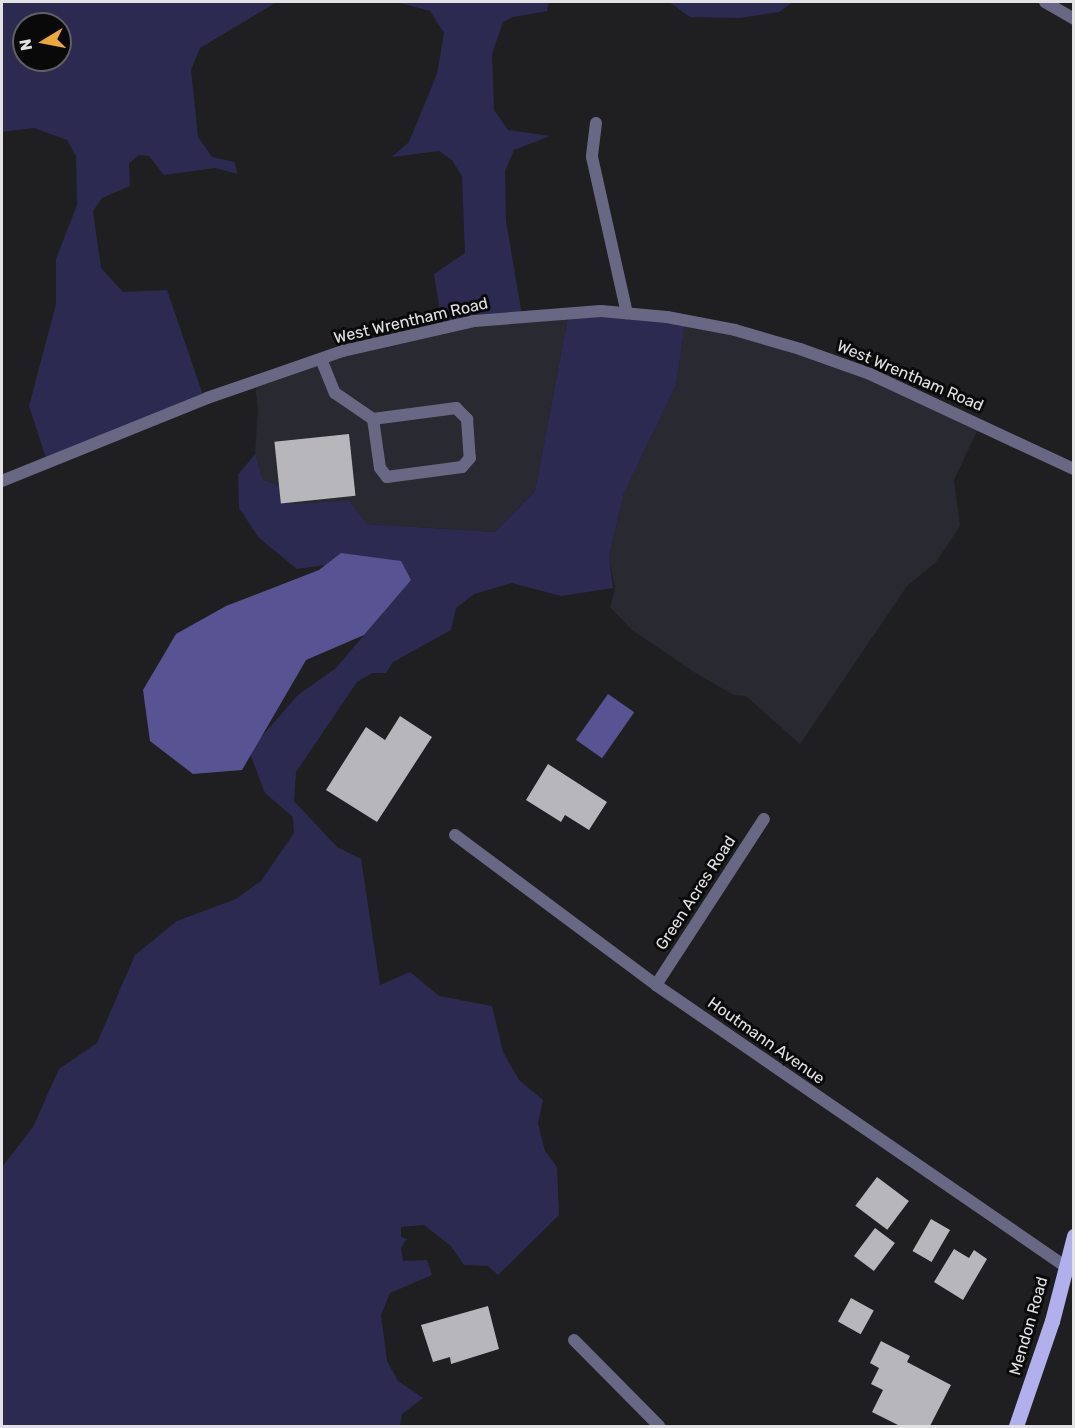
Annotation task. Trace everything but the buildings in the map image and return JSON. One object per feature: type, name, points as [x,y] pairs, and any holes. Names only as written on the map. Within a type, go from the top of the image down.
[{"type":"main road","name":"Mendon Road","points":[[1016,1426],[1052,1321],[1074,1236]]},
{"type":"street","points":[[1045,2],[1074,19]]},
{"type":"street","points":[[596,123],[592,157],[627,313]]},
{"type":"street","name":"West Wrentham Road","points":[[2,481],[207,398],[321,359],[474,321],[601,311],[735,330],[800,349],[870,374],[1074,469]]},
{"type":"street","points":[[321,359],[335,393],[373,419],[456,408],[467,419],[470,458],[462,467],[387,477],[380,468],[373,419]]},
{"type":"street","name":"Green Acres Road","points":[[656,985],[764,819]]},
{"type":"street","name":"Houtmann Avenue","points":[[455,835],[656,985],[1065,1266]]},
{"type":"street","points":[[574,1340],[659,1426]]},
{"type":"shaded area","points":[[2,2],[277,2],[200,48],[191,70],[198,137],[212,157],[234,162],[238,174],[215,168],[164,175],[149,156],[139,155],[129,163],[130,186],[102,198],[93,211],[101,268],[123,292],[167,290],[204,398],[47,461],[29,406],[56,304],[56,259],[77,205],[76,156],[67,140],[34,128],[2,132]]},
{"type":"shaded area","points":[[397,2],[549,2],[547,11],[513,17],[503,22],[492,54],[494,110],[508,130],[550,136],[514,150],[505,171],[506,221],[522,315],[443,329],[434,274],[465,253],[462,176],[452,160],[439,151],[392,157],[409,142],[437,74],[444,33],[430,11]]},
{"type":"shaded area","points":[[669,2],[793,2],[779,12],[740,18],[690,17]]},
{"type":"shaded area","points":[[603,313],[685,325],[676,385],[624,493],[609,556],[613,588],[561,596],[512,583],[474,594],[456,608],[451,630],[393,662],[386,673],[372,673],[357,682],[296,772],[294,801],[337,847],[361,859],[380,985],[410,972],[439,996],[492,1006],[503,1052],[519,1080],[543,1100],[538,1123],[545,1151],[557,1167],[559,1215],[498,1275],[488,1266],[464,1265],[451,1246],[424,1225],[401,1227],[401,1237],[407,1239],[401,1248],[403,1261],[427,1260],[432,1275],[390,1293],[381,1315],[387,1361],[398,1381],[423,1398],[402,1414],[400,1426],[2,1426],[2,1167],[33,1127],[59,1069],[97,1043],[135,955],[177,921],[236,899],[261,881],[294,833],[293,817],[265,793],[249,751],[298,695],[336,668],[383,613],[359,560],[297,569],[259,538],[239,508],[238,475],[255,454],[263,480],[281,486],[290,504],[349,501],[367,524],[495,532],[535,491],[568,317]]},
{"type":"shaded area","points":[[568,317],[535,491],[495,532],[367,524],[290,504],[281,486],[263,480],[255,454],[258,409],[255,384],[263,379],[443,329]]},
{"type":"shaded area","points":[[685,325],[802,351],[979,427],[954,480],[960,526],[936,562],[907,586],[800,744],[746,696],[734,695],[697,674],[632,630],[610,607],[615,589],[609,556],[624,493],[676,385]]},
{"type":"shaded area","points":[[341,553],[401,561],[411,580],[364,635],[306,660],[242,770],[193,774],[150,741],[143,690],[176,634],[226,606],[319,570]]},
{"type":"shaded area","points":[[608,694],[634,712],[602,758],[576,740]]}]
